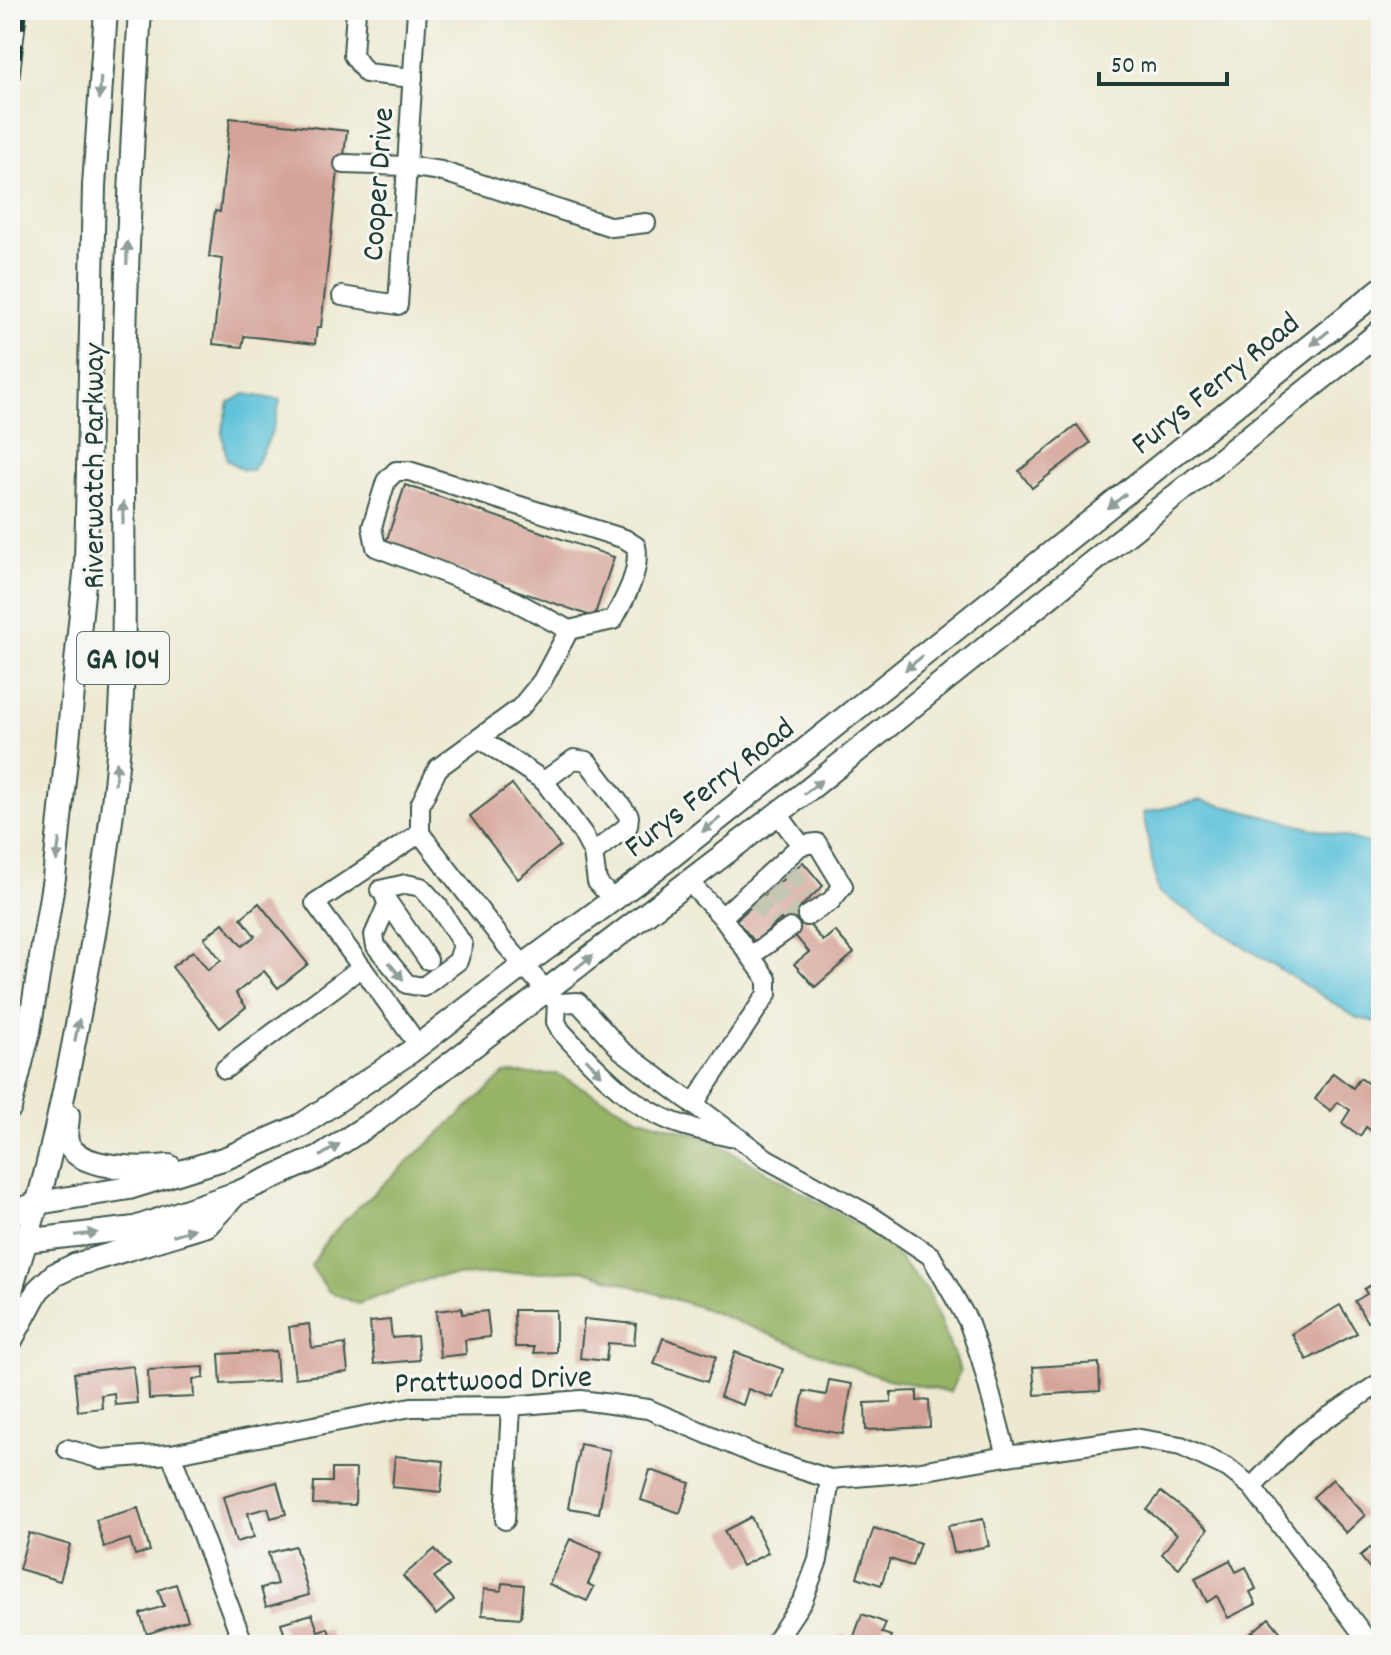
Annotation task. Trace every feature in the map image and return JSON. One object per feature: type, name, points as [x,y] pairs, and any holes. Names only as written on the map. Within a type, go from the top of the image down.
[{"type":"main road","name":"Riverwatch Parkway","points":[[10,1108],[29,1031],[54,878],[86,564],[94,186],[106,10]]},
{"type":"main road","name":"Riverwatch Parkway","points":[[10,1295],[17,1238],[38,1203],[67,1080],[102,886],[120,728],[128,184],[140,10]]},
{"type":"main road","name":"Furys Ferry Road","points":[[10,1213],[38,1203],[129,1188],[226,1158],[300,1126],[419,1046],[764,784],[1381,289]]},
{"type":"main road","name":"Furys Ferry Road","points":[[17,1238],[135,1228],[237,1193],[319,1157],[378,1119],[552,998],[689,882],[1381,331]]},
{"type":"main road","points":[[67,1080],[67,1141],[76,1155],[93,1162],[143,1170],[226,1158]]},
{"type":"main road","points":[[10,1342],[38,1290],[54,1275],[75,1265],[207,1225],[237,1193]]},
{"type":"street","points":[[356,10],[353,55],[366,73],[413,78]]},
{"type":"street","name":"Cooper Drive","points":[[342,296],[398,305],[417,10]]},
{"type":"street","points":[[344,164],[407,166],[441,171],[612,227],[646,223]]},
{"type":"street","points":[[569,630],[507,597],[376,547],[372,527],[386,481],[396,471],[409,471],[625,539],[636,546],[638,556],[625,601],[613,620],[569,630],[542,681],[520,708],[438,768],[420,805],[420,833],[552,998],[556,1022],[561,1031],[606,1079],[642,1105],[679,1125],[740,1140]]},
{"type":"street","points":[[479,738],[544,781],[583,834],[593,853],[597,882],[613,900]]},
{"type":"street","points":[[544,781],[574,759],[587,761],[629,816],[628,826],[593,853]]},
{"type":"street","points":[[778,814],[801,845]]},
{"type":"street","points":[[419,1046],[315,903],[420,833]]},
{"type":"street","points":[[722,917],[786,867],[801,845],[817,843],[843,886],[831,901],[811,907]]},
{"type":"street","points":[[364,870],[428,960]]},
{"type":"street","points":[[689,882],[722,917],[767,979],[767,994],[693,1105]]},
{"type":"street","points":[[406,884],[421,887],[439,907],[463,945],[458,961],[423,987],[407,984],[376,946],[374,935],[384,897],[406,884]]},
{"type":"street","points":[[752,955],[783,927]]},
{"type":"street","points":[[225,1069],[362,967]]},
{"type":"street","points":[[552,998],[578,1002],[621,1050],[767,1159],[871,1216],[931,1256],[968,1321],[1007,1456]]},
{"type":"street","points":[[1252,1487],[1303,1434],[1381,1382]]},
{"type":"street","name":"Prattwood Drive","points":[[67,1449],[101,1459],[171,1454],[411,1407],[511,1406],[581,1400],[648,1409],[761,1457],[830,1479],[915,1472],[1135,1438],[1181,1446],[1228,1468],[1252,1487],[1371,1645]]},
{"type":"street","points":[[505,1520],[511,1406]]},
{"type":"street","points":[[171,1454],[244,1645]]},
{"type":"street","points":[[773,1645],[803,1600],[818,1560],[830,1479]]},
{"type":"green space","points":[[505,1074],[557,1074],[637,1117],[710,1139],[882,1239],[928,1291],[960,1371],[950,1392],[879,1377],[702,1308],[582,1270],[434,1277],[358,1304],[328,1291],[311,1266],[328,1238]]},
{"type":"water","points":[[245,394],[280,400],[270,436],[252,470],[243,470],[227,460],[222,432],[229,403]]},
{"type":"water","points":[[1201,800],[1381,846],[1381,1023],[1357,1018],[1158,892],[1143,813]]},
{"type":"building","points":[[230,118],[347,131],[342,171],[338,171],[321,327],[317,327],[315,344],[244,336],[242,347],[213,344],[222,259],[209,257],[215,211],[220,212]]},
{"type":"building","points":[[1077,425],[1090,443],[1032,488],[1019,471]]},
{"type":"building","points":[[405,485],[614,557],[594,617],[385,545]]},
{"type":"building","points":[[512,784],[560,846],[518,879],[470,816]]},
{"type":"building","points":[[803,862],[823,886],[797,910],[823,941],[835,931],[854,953],[815,987],[794,964],[809,952],[781,919],[755,942],[736,920]]},
{"type":"building","points":[[259,903],[308,964],[278,988],[264,971],[236,993],[246,1007],[220,1028],[172,967],[193,951],[208,970],[221,960],[204,938],[223,923],[242,946],[255,936],[241,918]]},
{"type":"building","points":[[1333,1073],[1353,1088],[1360,1078],[1381,1093],[1381,1138],[1366,1127],[1360,1136],[1342,1123],[1350,1110],[1338,1102],[1331,1111],[1315,1099]]},
{"type":"building","points":[[1381,1279],[1381,1314],[1367,1322],[1355,1301],[1367,1294],[1364,1289]]},
{"type":"building","points":[[1340,1305],[1357,1333],[1307,1360],[1292,1334]]},
{"type":"building","points":[[462,1308],[462,1314],[487,1311],[490,1337],[465,1340],[466,1354],[440,1357],[436,1311]]},
{"type":"building","points":[[514,1310],[556,1310],[556,1352],[534,1353],[534,1347],[515,1347]]},
{"type":"building","points":[[584,1319],[636,1324],[634,1345],[608,1343],[606,1361],[580,1358]]},
{"type":"building","points":[[390,1320],[392,1338],[417,1336],[419,1360],[374,1364],[370,1322]]},
{"type":"building","points":[[309,1324],[312,1348],[345,1344],[348,1372],[295,1378],[289,1327]]},
{"type":"building","points":[[663,1338],[716,1356],[707,1382],[654,1364]]},
{"type":"building","points":[[276,1351],[278,1381],[221,1384],[219,1354]]},
{"type":"building","points":[[735,1352],[783,1369],[773,1398],[748,1389],[743,1405],[720,1397]]},
{"type":"building","points":[[1099,1363],[1100,1391],[1035,1395],[1033,1367]]},
{"type":"building","points":[[133,1366],[137,1403],[115,1405],[114,1393],[101,1395],[102,1408],[78,1411],[74,1373]]},
{"type":"building","points":[[204,1367],[204,1378],[193,1379],[194,1397],[149,1399],[148,1370]]},
{"type":"building","points":[[829,1380],[852,1384],[843,1434],[797,1426],[804,1391],[826,1395]]},
{"type":"building","points":[[917,1391],[917,1401],[929,1400],[930,1427],[866,1430],[865,1403],[891,1402],[891,1392]]},
{"type":"building","points":[[580,1444],[610,1450],[599,1513],[568,1508]]},
{"type":"building","points":[[395,1456],[444,1461],[441,1492],[392,1487]]},
{"type":"building","points":[[332,1469],[356,1469],[355,1505],[313,1504],[314,1482],[332,1482]]},
{"type":"building","points":[[650,1470],[690,1483],[680,1513],[641,1500]]},
{"type":"building","points":[[1333,1479],[1365,1515],[1346,1533],[1313,1497]]},
{"type":"building","points":[[277,1482],[286,1514],[271,1518],[268,1508],[248,1513],[254,1537],[236,1542],[223,1497]]},
{"type":"building","points":[[1161,1492],[1208,1529],[1179,1568],[1162,1554],[1177,1534],[1147,1510]]},
{"type":"building","points":[[138,1508],[150,1551],[135,1555],[130,1539],[104,1547],[96,1520]]},
{"type":"building","points":[[751,1517],[768,1553],[742,1566],[724,1531]]},
{"type":"building","points":[[983,1519],[989,1546],[954,1553],[948,1526]]},
{"type":"building","points":[[874,1528],[920,1543],[912,1566],[890,1559],[881,1585],[857,1577]]},
{"type":"building","points":[[29,1533],[70,1545],[60,1581],[19,1569]]},
{"type":"building","points":[[570,1539],[602,1553],[588,1584],[594,1587],[587,1601],[549,1584]]},
{"type":"building","points":[[1381,1539],[1381,1572],[1376,1576],[1360,1556]]},
{"type":"building","points":[[295,1546],[309,1595],[266,1607],[261,1588],[277,1584],[268,1553]]},
{"type":"building","points":[[435,1549],[449,1566],[434,1577],[454,1600],[436,1615],[403,1576]]},
{"type":"building","points":[[1230,1560],[1236,1572],[1246,1567],[1256,1589],[1250,1592],[1256,1604],[1228,1618],[1217,1596],[1207,1602],[1195,1578]]},
{"type":"building","points":[[502,1583],[524,1585],[521,1618],[482,1615],[484,1589],[501,1591]]},
{"type":"building","points":[[176,1584],[188,1620],[147,1634],[140,1614],[164,1606],[158,1590]]},
{"type":"building","points":[[312,1614],[318,1631],[328,1628],[333,1644],[288,1645],[281,1623]]},
{"type":"building","points":[[862,1614],[886,1623],[882,1633],[891,1636],[888,1645],[838,1645],[842,1635],[853,1639]]},
{"type":"building","points":[[1269,1618],[1291,1645],[1237,1645]]},
{"type":"tunnel","points":[[790,872],[808,896]]},
{"type":"tunnel","points":[[772,888],[800,921]]},
{"type":"tunnel","points":[[755,900],[775,921]]},
{"type":"railway","points":[[10,133],[24,10]]}]
